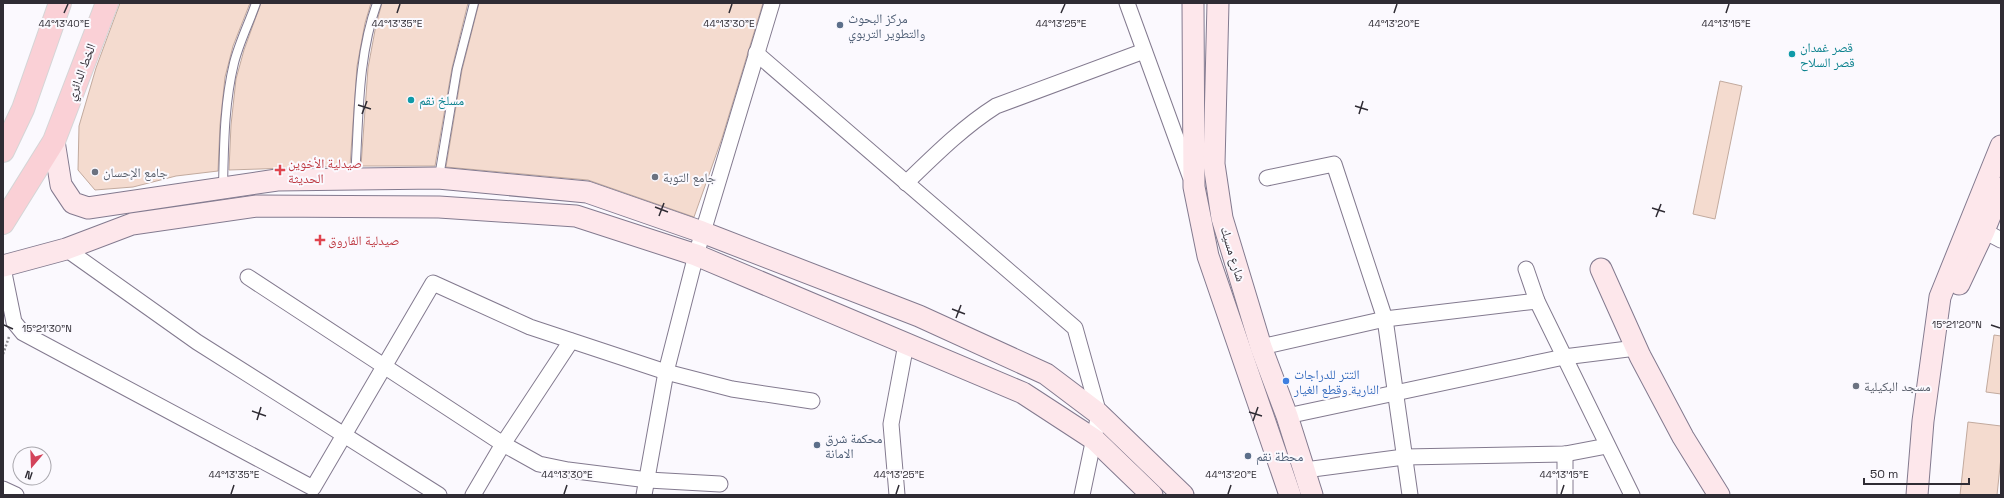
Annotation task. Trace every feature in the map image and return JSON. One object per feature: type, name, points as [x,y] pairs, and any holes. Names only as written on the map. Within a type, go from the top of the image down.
[{"type":"main road","points":[[3,151],[23,109],[60,3]]},
{"type":"main road","name":"الخط الدائري","points":[[3,223],[54,141],[107,3]]},
{"type":"street","points":[[644,495],[648,480],[666,372],[696,255],[772,3]]},
{"type":"street","points":[[1127,3],[1194,187]]},
{"type":"street","name":"شارع مسيك","points":[[1193,3],[1194,187],[1208,256],[1290,495]]},
{"type":"street","name":"شارع مسيك","points":[[1218,3],[1214,164],[1222,218],[1261,346],[1287,416],[1312,495]]},
{"type":"street","points":[[906,183],[937,152],[977,118],[996,106],[1144,51]]},
{"type":"street","points":[[756,53],[1075,328],[1099,414],[1095,440],[1082,495]]},
{"type":"street","points":[[54,141],[61,185],[73,203],[88,208],[277,180],[438,178],[587,192],[702,232],[926,319],[1046,374],[1099,414],[1183,495]]},
{"type":"street","points":[[1917,495],[1924,421],[1940,297],[2001,146]]},
{"type":"street","points":[[1267,178],[1334,164],[1385,319],[1394,392],[1410,495]]},
{"type":"street","points":[[1931,495],[1935,419],[1951,301],[1993,236],[2001,188]]},
{"type":"street","points":[[812,401],[732,389],[666,372],[530,327],[433,283],[343,434],[313,488],[23,333],[14,322],[3,267],[66,249],[132,224],[257,206],[439,207],[576,216],[696,255],[1023,393],[1095,440],[1152,495]]},
{"type":"street","points":[[66,249],[197,342],[439,495]]},
{"type":"street","points":[[1526,269],[1537,301],[1632,495]]},
{"type":"street","points":[[1601,269],[1636,348],[1683,437],[1719,495]]},
{"type":"street","points":[[248,277],[383,367],[503,444],[539,464],[568,470],[648,480],[720,484]]},
{"type":"street","points":[[1261,346],[1385,319],[1537,301]]},
{"type":"street","points":[[473,495],[503,444],[571,340]]},
{"type":"street","points":[[896,495],[891,424],[906,344]]},
{"type":"street","points":[[1287,416],[1564,357],[1636,348]]},
{"type":"street","points":[[1305,470],[1404,457],[1565,454],[1607,446]]},
{"type":"street","points":[[1565,454],[1565,495]]},
{"type":"street","points":[[3,489],[16,495]]},
{"type":"lane","points":[[223,188],[228,91],[234,61],[256,3]]},
{"type":"lane","points":[[355,179],[364,55],[370,23],[377,3]]},
{"type":"lane","points":[[438,178],[457,69],[474,3]]},
{"type":"building","points":[[120,3],[250,3],[233,46],[225,77],[220,125],[218,171],[176,176],[133,187],[95,190],[78,170],[79,126],[96,68]]},
{"type":"building","points":[[261,3],[371,3],[365,23],[357,66],[350,166],[229,170],[231,125],[236,79],[244,50]]},
{"type":"building","points":[[382,3],[468,3],[452,68],[435,166],[361,166],[368,68],[376,25]]},
{"type":"building","points":[[479,3],[763,3],[722,138],[694,217],[588,180],[446,167],[462,70]]},
{"type":"building","points":[[1720,81],[1742,86],[1715,219],[1693,214]]},
{"type":"building","points":[[1994,335],[2001,336],[2001,394],[1986,392]]},
{"type":"building","points":[[1968,422],[2001,426],[2001,457],[1997,495],[1960,495]]},
{"type":"place","name":"مركز البحوث والتطوير التربوي","points":[[840,25]]},
{"type":"place","name":"قصر غمدان قصر السلاح","points":[[1792,54]]},
{"type":"place","name":"مسلخ نقم","points":[[411,100]]},
{"type":"place","name":"صيدلية الأخوين الحديثة","points":[[280,170]]},
{"type":"place","name":"جامع الإحسان","points":[[95,172]]},
{"type":"place","name":"جامع التوبة","points":[[655,177]]},
{"type":"place","name":"صيدلية الفاروق","points":[[320,240]]},
{"type":"place","name":"التتر للدراجات النارية وقطع الغيار","points":[[1286,381]]},
{"type":"place","name":"مسجد البكيلية","points":[[1856,386]]},
{"type":"place","name":"محكمة شرق الامانة","points":[[817,445]]},
{"type":"place","name":"محطة نقم","points":[[1248,456]]}]
